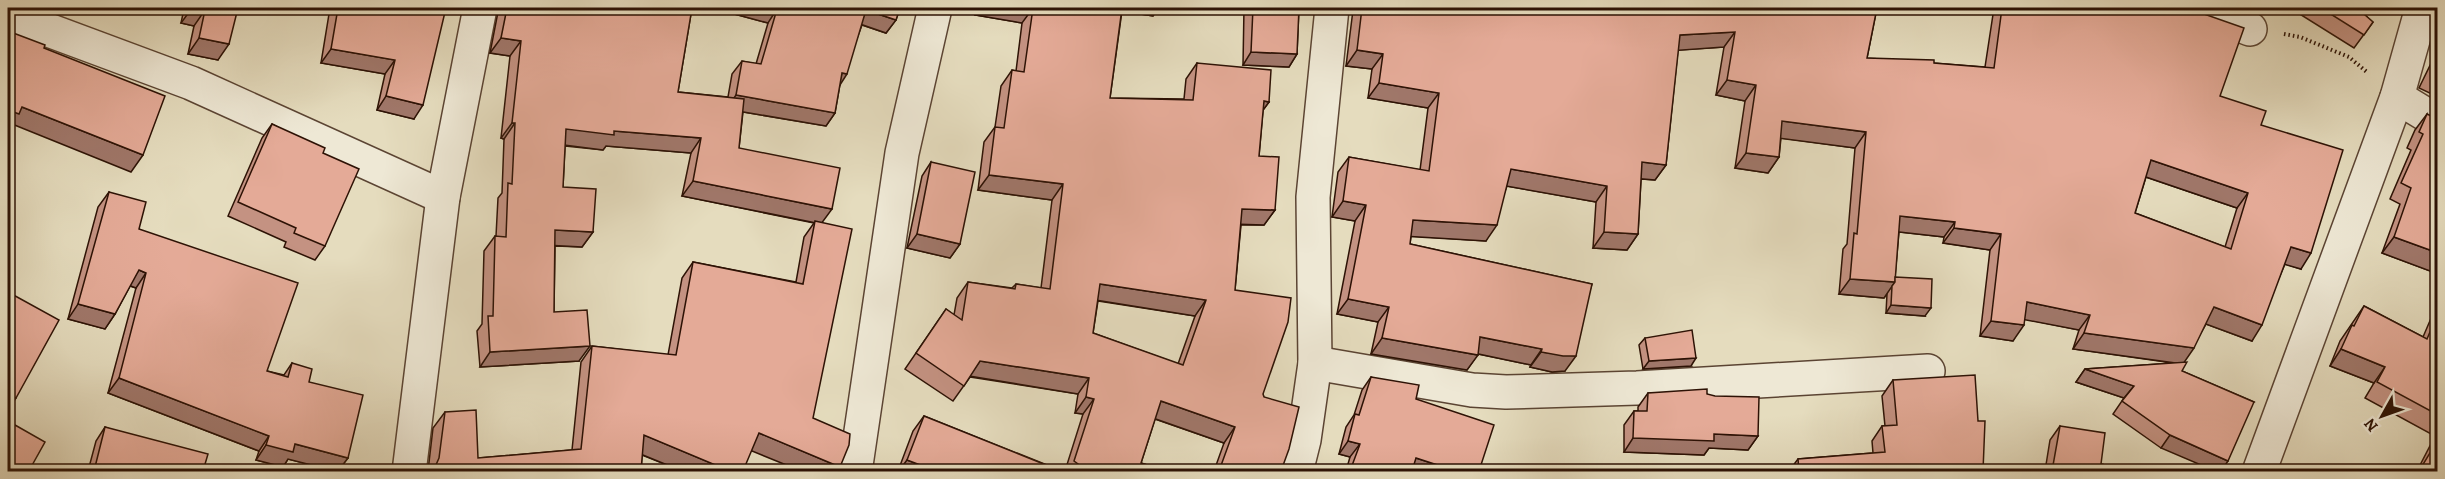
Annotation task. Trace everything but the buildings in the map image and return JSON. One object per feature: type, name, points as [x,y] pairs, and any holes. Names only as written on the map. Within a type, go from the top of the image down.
[{"type":"street","points":[[409,471],[443,197],[480,8]]},
{"type":"street","points":[[855,471],[902,153],[935,8]]},
{"type":"street","points":[[1296,471],[1304,440],[1315,363],[1312,197],[1332,8]]},
{"type":"street","points":[[2195,8],[2250,29]]},
{"type":"street","points":[[2259,471],[2397,97],[2422,8]]},
{"type":"street","points":[[8,15],[191,83],[443,197]]},
{"type":"street","points":[[2397,97],[2438,122]]},
{"type":"street","points":[[1315,363],[1472,390],[1506,392],[1637,388],[1928,371]]},
{"type":"path","points":[[2250,29],[2300,37],[2349,57],[2397,97]]}]
